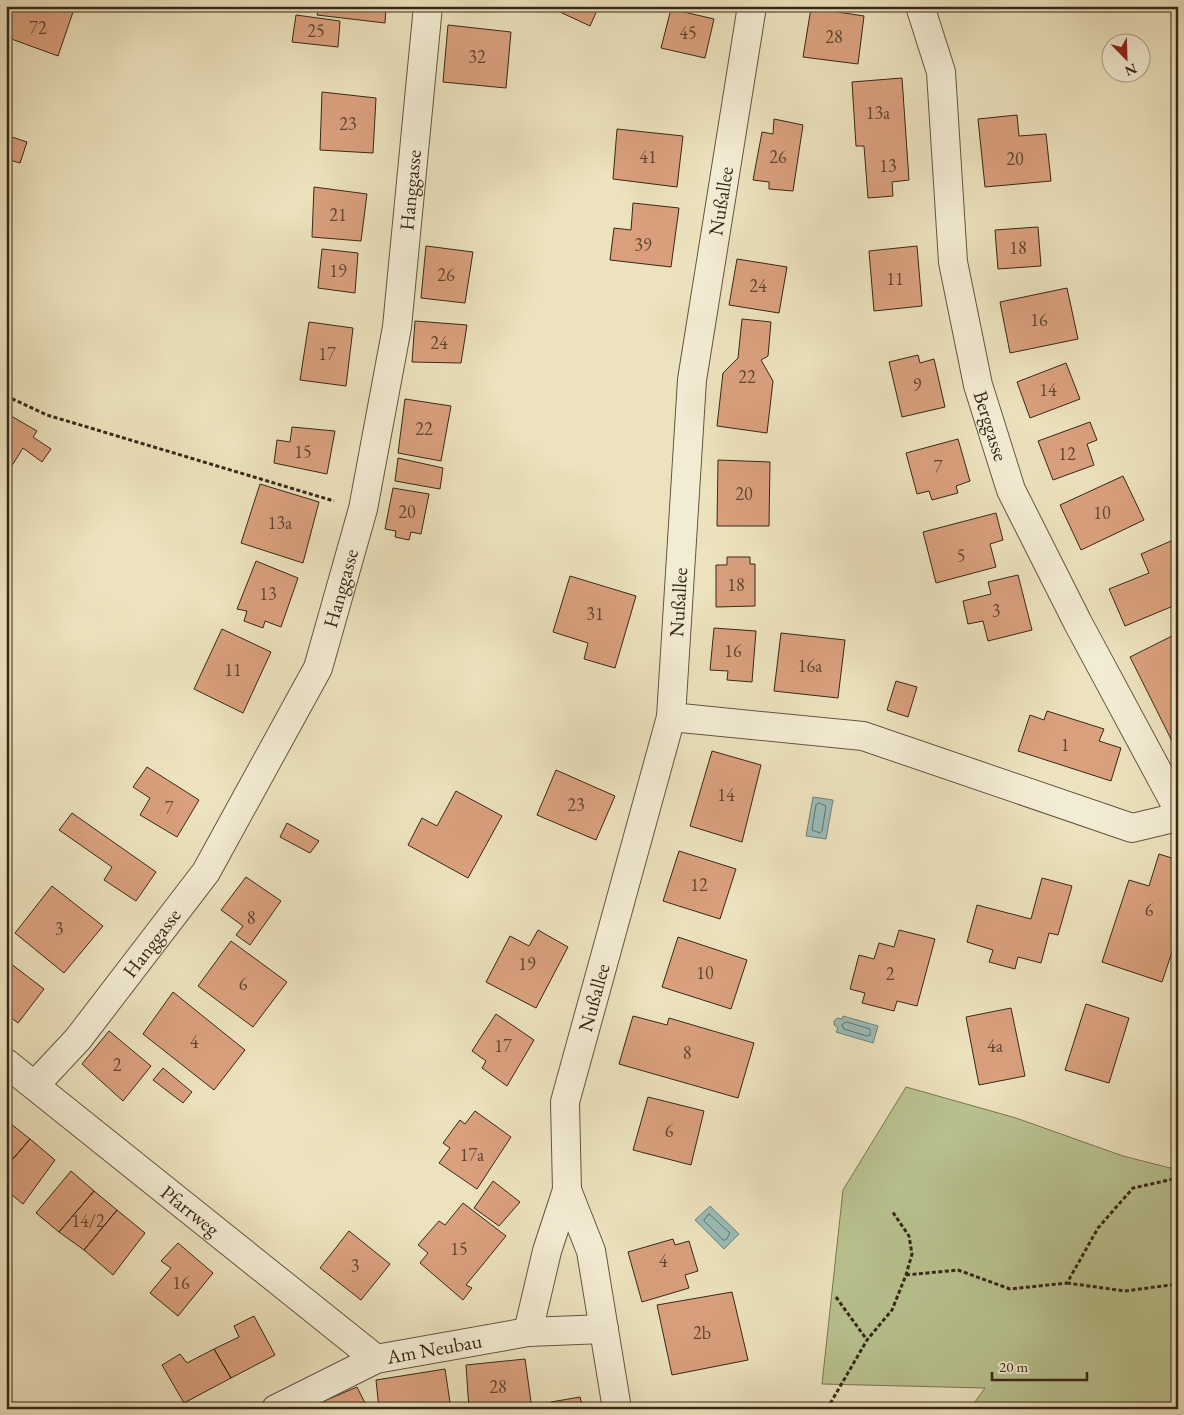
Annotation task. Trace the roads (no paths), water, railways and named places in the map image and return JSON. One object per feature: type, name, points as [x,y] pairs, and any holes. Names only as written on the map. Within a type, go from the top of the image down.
[{"type":"street","name":"Hanggasse","points":[[35,1085],[78,1038],[206,872],[318,668],[363,509],[397,327],[428,6]]},
{"type":"street","name":"Nußallee","points":[[617,1409],[590,1251],[567,1190],[565,1102],[670,718],[692,380],[752,6]]},
{"type":"street","name":"Berggasse","points":[[920,6],[942,72],[953,262],[978,385],[1011,490],[1078,623],[1178,809]]},
{"type":"street","points":[[670,718],[863,736],[1132,828],[1178,817]]},
{"type":"street","name":"Pfarrweg","points":[[6,1063],[376,1358]]},
{"type":"street","name":"Nußallee","points":[[528,1332],[547,1251],[567,1190]]},
{"type":"street","name":"Am Neubau","points":[[276,1409],[376,1358],[528,1332],[604,1329]]},
{"type":"water","points":[[813,797],[833,800],[826,839],[806,836]]},
{"type":"water","points":[[843,1016],[878,1026],[873,1043],[836,1032],[838,1028],[834,1025],[834,1021],[837,1018],[842,1019]]},
{"type":"water","points":[[710,1206],[739,1234],[724,1249],[695,1220]]}]
